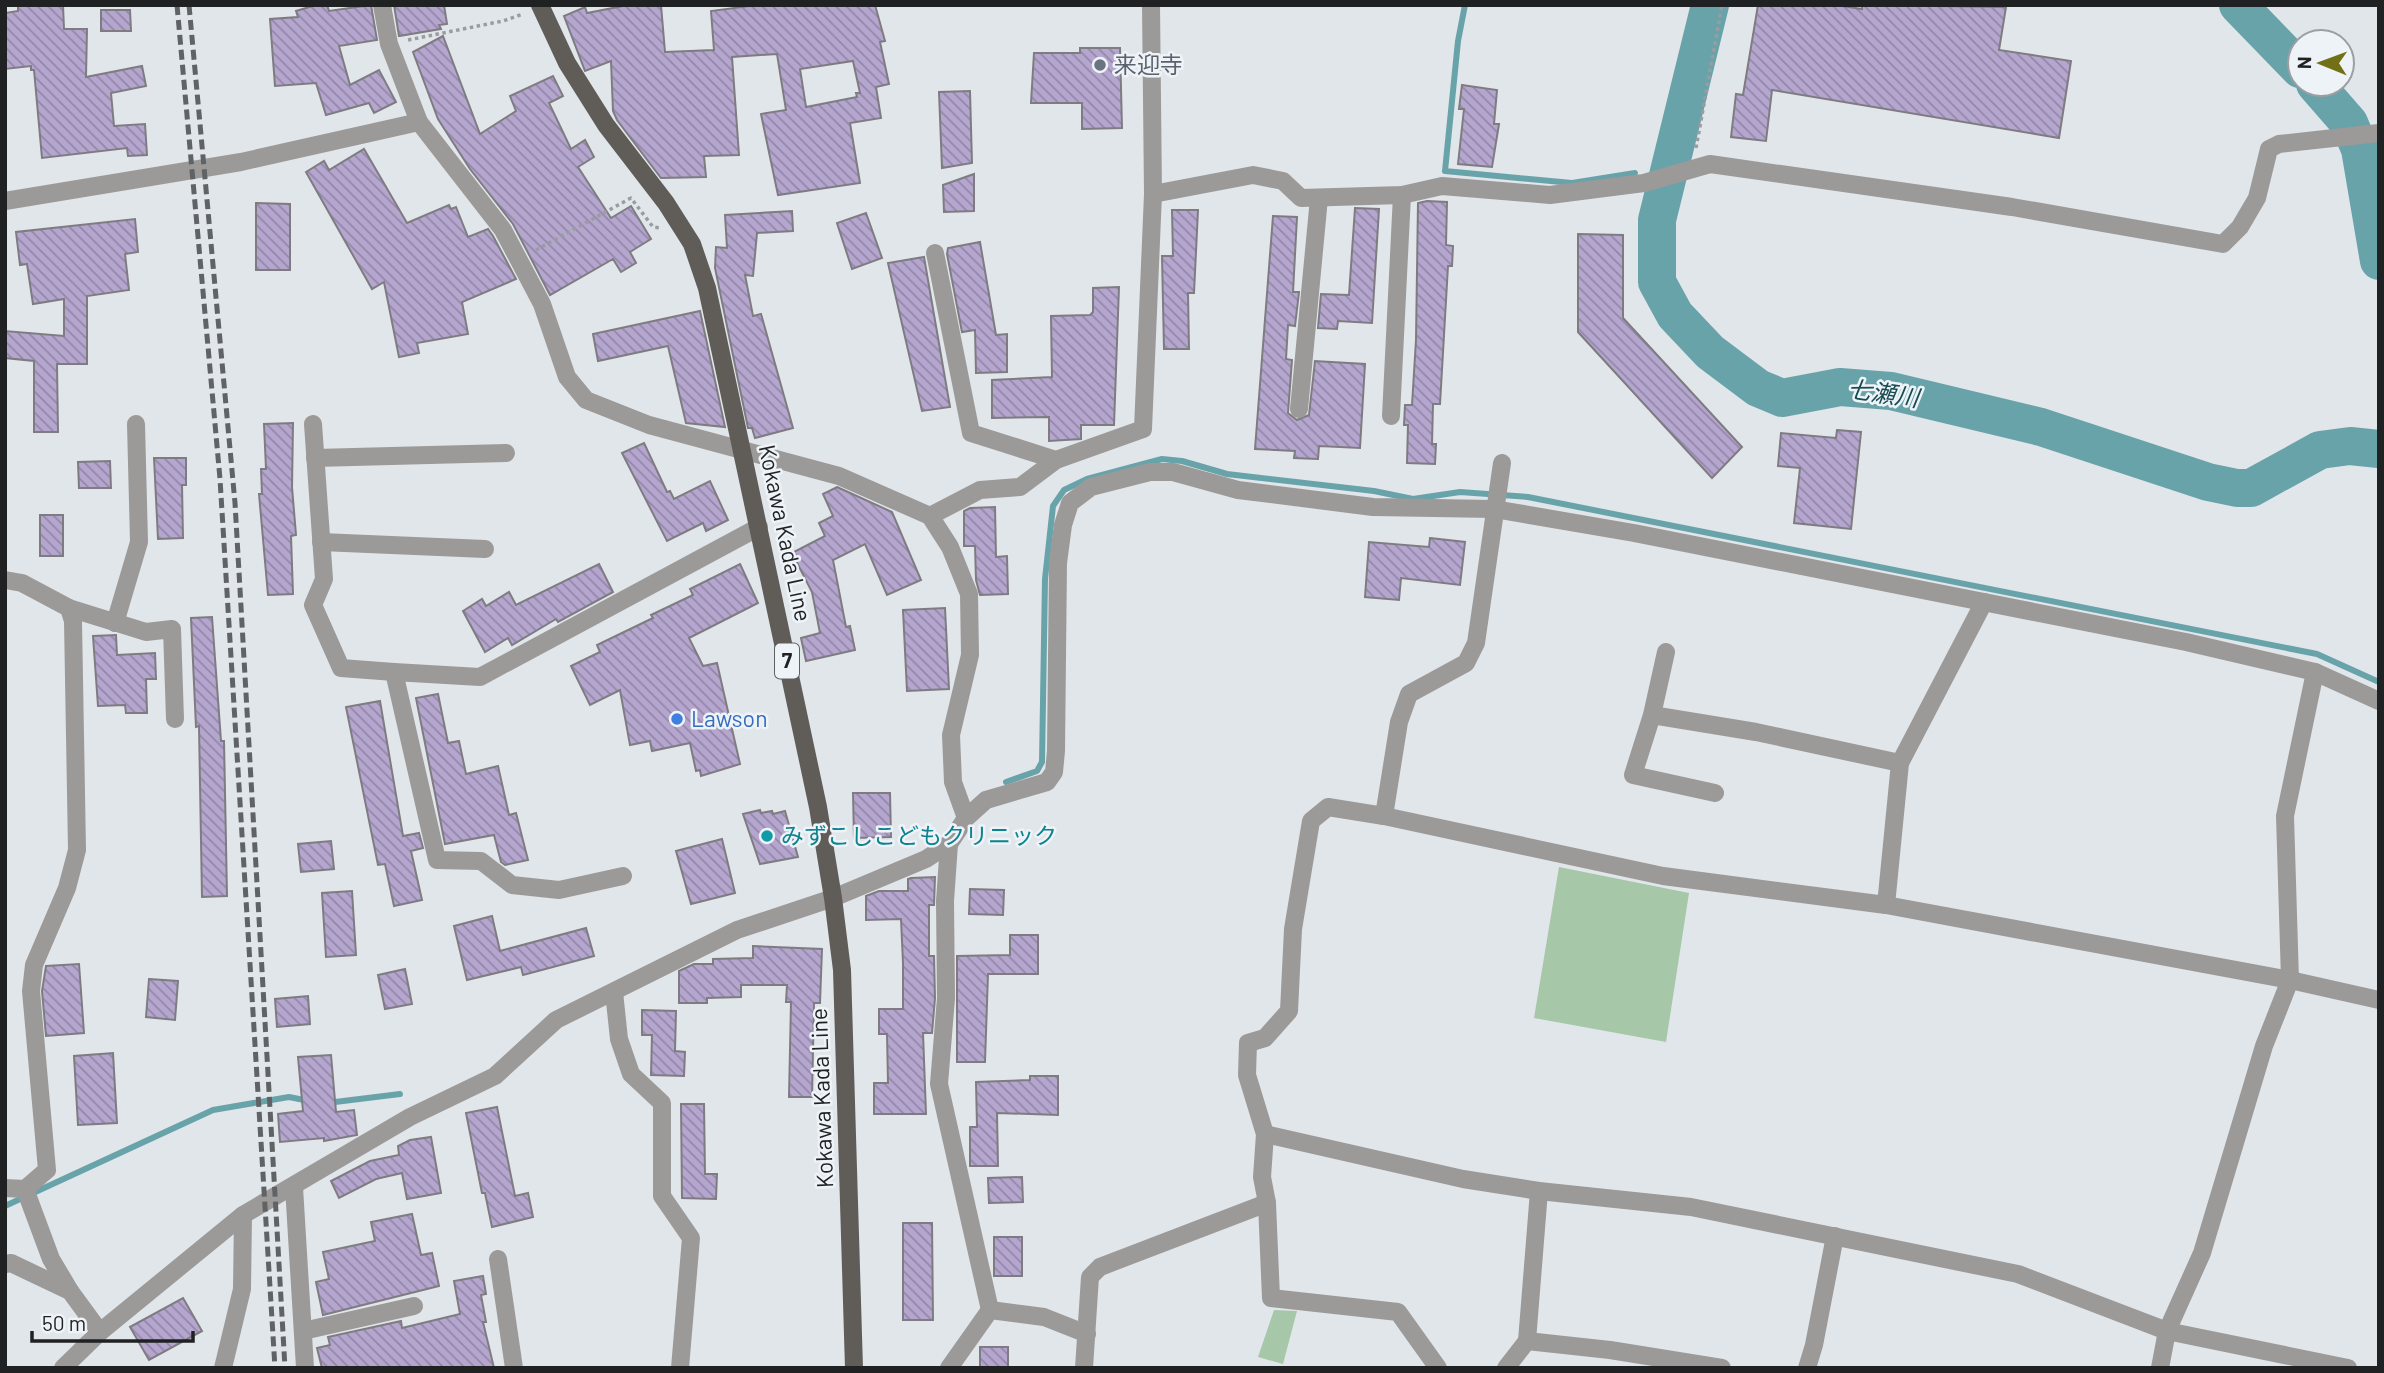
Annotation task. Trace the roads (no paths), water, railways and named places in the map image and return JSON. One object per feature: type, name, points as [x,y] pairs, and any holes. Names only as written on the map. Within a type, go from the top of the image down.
[{"type":"main road","name":"Kokawa Kada Line","points":[[541,6],[567,63],[606,125],[684,232],[707,288],[818,807],[833,898],[842,970],[854,1368]]},
{"type":"street","points":[[382,5],[389,44],[419,122],[503,230],[542,304],[567,377],[586,400],[649,425],[839,476],[905,502],[930,516],[950,547],[969,594],[970,655],[951,735],[953,782],[966,818]]},
{"type":"street","points":[[930,516],[980,490],[1020,487],[1056,460],[1143,429],[1153,194],[1151,5]]},
{"type":"street","points":[[5,201],[241,162],[419,122]]},
{"type":"street","points":[[1153,194],[1253,176],[1283,181],[1301,198],[1402,195],[1442,186],[1550,195],[1644,183],[1710,163],[2011,207],[2223,244],[2240,227],[2257,198],[2269,149],[2279,144],[2379,133]]},
{"type":"street","points":[[1391,416],[1402,195]]},
{"type":"street","points":[[1300,409],[1319,198]]},
{"type":"street","points":[[935,254],[971,433],[1056,460]]},
{"type":"street","points":[[115,623],[139,542],[136,424]]},
{"type":"street","points":[[313,424],[324,579],[313,606],[341,667],[480,677],[759,527]]},
{"type":"street","points":[[315,458],[506,453]]},
{"type":"street","points":[[1384,816],[1399,722],[1409,694],[1465,663],[1476,643],[1502,463]]},
{"type":"street","points":[[63,1368],[100,1332],[243,1215],[410,1117],[495,1076],[556,1020],[737,930],[833,898],[926,859],[949,844],[966,818],[986,800],[1047,782],[1054,772],[1058,564],[1063,525],[1070,503],[1091,487],[1150,472],[1173,472],[1238,489],[1373,507],[1495,504],[1984,602],[2315,672],[2379,701]]},
{"type":"street","points":[[321,542],[485,549]]},
{"type":"street","points":[[5,580],[22,583],[69,608],[115,623],[146,632],[172,629],[175,719]]},
{"type":"street","points":[[1886,905],[1900,763],[1984,602]]},
{"type":"street","points":[[5,1188],[25,1189],[47,1170],[31,991],[34,965],[67,888],[77,850],[73,621],[69,608]]},
{"type":"street","points":[[1666,652],[1652,715],[1633,775],[1715,793]]},
{"type":"street","points":[[394,672],[437,860],[481,861],[512,885],[559,890],[622,876]]},
{"type":"street","points":[[2160,1368],[2167,1331],[2202,1253],[2264,1046],[2290,980],[2285,816],[2315,672]]},
{"type":"street","points":[[1652,715],[1756,732],[1900,763]]},
{"type":"street","points":[[1438,1368],[1398,1312],[1271,1298],[1267,1203],[1262,1177],[1265,1134],[1247,1075],[1248,1043],[1265,1038],[1289,1012],[1293,929],[1311,821],[1328,807],[1384,816],[1664,876],[1886,905],[2290,980],[2379,1000]]},
{"type":"street","points":[[949,844],[945,901],[946,998],[939,1084],[990,1310],[949,1368]]},
{"type":"street","points":[[614,992],[619,1039],[631,1074],[662,1103],[662,1196],[691,1238],[680,1368]]},
{"type":"street","points":[[1265,1134],[1463,1179],[1539,1191],[1691,1207],[2018,1274],[2167,1331],[2348,1368]]},
{"type":"street","points":[[294,1187],[305,1368]]},
{"type":"street","points":[[25,1189],[51,1259],[70,1292],[100,1332]]},
{"type":"street","points":[[1506,1368],[1527,1341],[1539,1191]]},
{"type":"street","points":[[1084,1368],[1090,1278],[1100,1267],[1267,1203]]},
{"type":"street","points":[[223,1368],[242,1289],[243,1215]]},
{"type":"street","points":[[1807,1368],[1835,1236]]},
{"type":"street","points":[[498,1259],[514,1368]]},
{"type":"street","points":[[5,1264],[11,1263],[70,1292]]},
{"type":"street","points":[[303,1331],[414,1306]]},
{"type":"street","points":[[990,1310],[1044,1317],[1087,1334]]},
{"type":"street","points":[[1527,1341],[1611,1350],[1722,1368]]},
{"type":"waterway","points":[[1465,5],[1458,41],[1445,171],[1572,183],[1635,173]]},
{"type":"waterway","name":"七瀬川","points":[[1710,5],[1657,220],[1657,282],[1675,315],[1710,352],[1758,388],[1782,398],[1840,387],[1891,391],[2041,427],[2208,482],[2237,488],[2251,488],[2320,450],[2350,446],[2379,449]]},
{"type":"waterway","points":[[2238,5],[2286,55]]},
{"type":"waterway","points":[[2327,98],[2349,123],[2360,149],[2379,261]]},
{"type":"waterway","points":[[1006,782],[1037,771],[1042,762],[1045,579],[1053,506],[1064,490],[1087,479],[1162,459],[1182,461],[1227,474],[1374,491],[1413,499],[1460,492],[1528,497],[2317,654],[2379,682]]},
{"type":"waterway","points":[[327,1103],[400,1094]]},
{"type":"waterway","points":[[5,1206],[213,1110],[289,1097],[309,1101]]},
{"type":"railway","points":[[177,5],[220,479],[275,1368]]},
{"type":"railway","points":[[189,5],[235,503],[285,1368]]},
{"type":"place","name":"来迎寺","points":[[1100,65]]},
{"type":"place","name":"Lawson","points":[[677,719]]},
{"type":"place","name":"みずこしこどもクリニック","points":[[767,836]]}]
